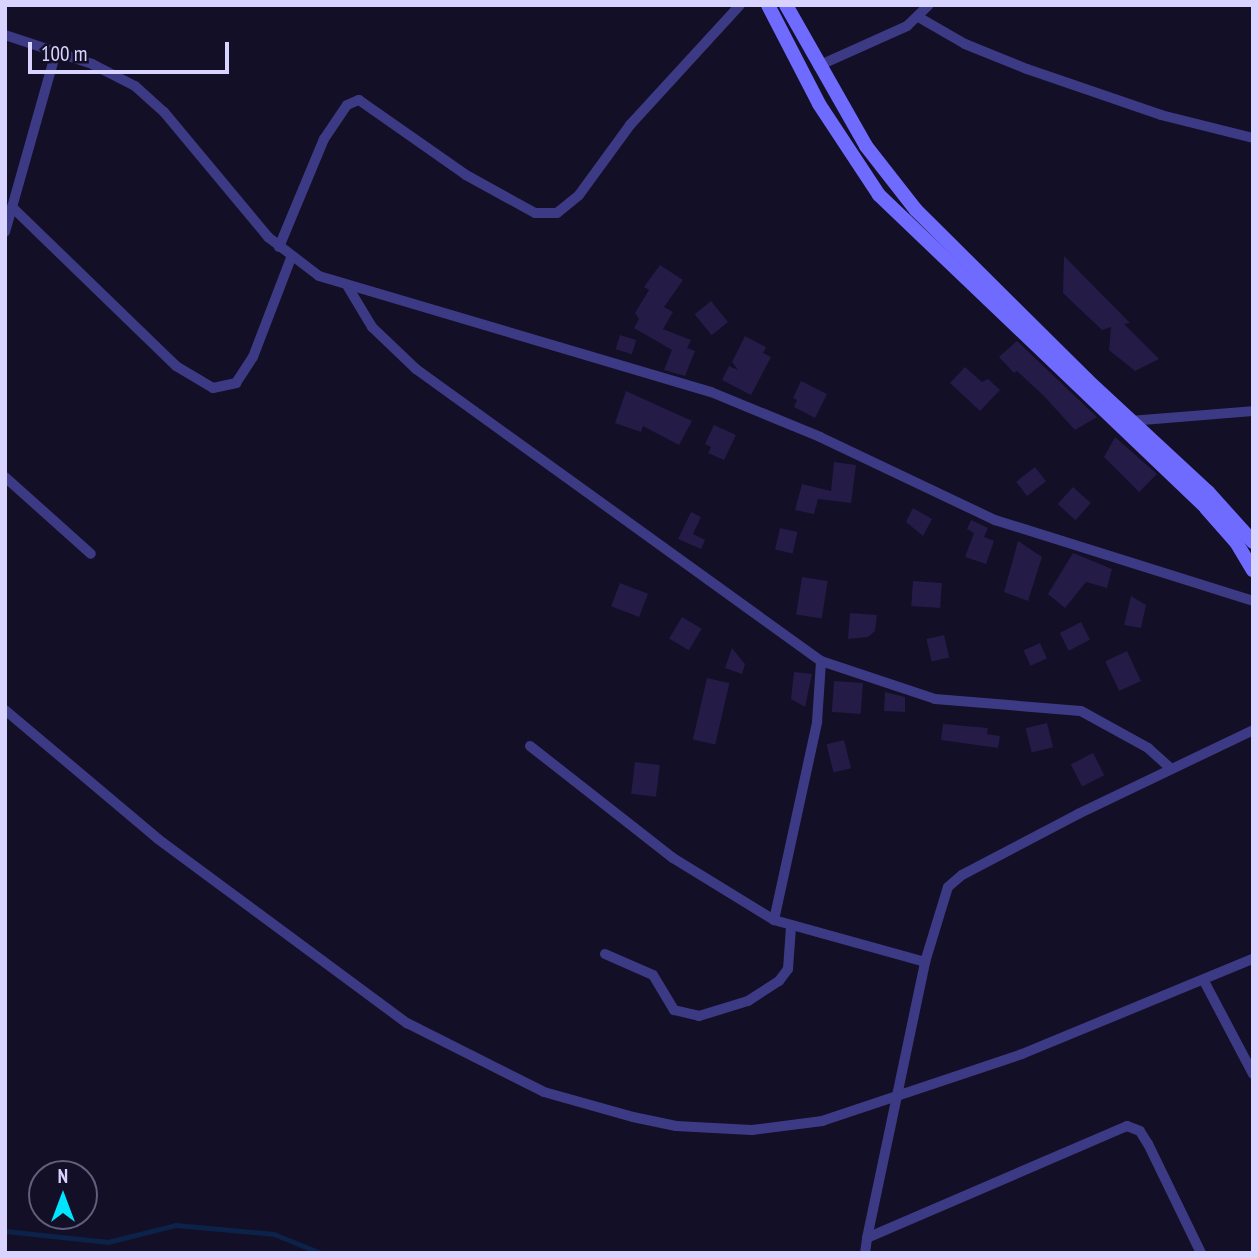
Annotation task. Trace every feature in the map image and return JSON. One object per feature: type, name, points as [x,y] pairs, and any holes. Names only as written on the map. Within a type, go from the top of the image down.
[{"type":"main road","points":[[768,5],[819,104],[879,195],[1222,524],[1253,570]]},
{"type":"main road","points":[[786,5],[866,146],[916,210],[1130,421],[1208,492],[1253,542]]},
{"type":"street","points":[[279,247],[324,139],[347,105],[359,100],[466,175],[535,213],[557,213],[579,195],[630,125],[740,5]]},
{"type":"street","points":[[818,65],[920,18],[929,5]]},
{"type":"street","points":[[920,18],[965,44],[1027,69],[1161,115],[1253,138]]},
{"type":"street","points":[[5,35],[106,70],[149,97],[279,247],[319,276],[348,287],[711,392],[820,437],[995,520],[1253,601]]},
{"type":"street","points":[[5,232],[56,52]]},
{"type":"street","points":[[12,207],[176,366],[213,388],[236,383],[253,357],[292,258]]},
{"type":"street","points":[[348,287],[372,327],[416,369],[821,661],[935,699],[1082,710],[1148,748],[1169,767]]},
{"type":"street","points":[[1130,421],[1253,411]]},
{"type":"street","points":[[5,477],[91,554]]},
{"type":"street","points":[[774,920],[817,722],[821,661]]},
{"type":"street","points":[[5,710],[158,839],[293,935],[376,1002],[518,1081],[633,1117],[676,1126],[752,1130],[822,1121],[1022,1055],[1204,982],[1253,959]]},
{"type":"street","points":[[865,1253],[895,1095],[925,962],[935,922],[953,881],[1169,767],[1253,730]]},
{"type":"street","points":[[530,746],[673,858],[774,920],[791,928],[925,962]]},
{"type":"street","points":[[605,954],[653,975],[674,1010],[699,1016],[748,1001],[779,981],[788,969],[791,928]]},
{"type":"street","points":[[1204,982],[1253,1074]]},
{"type":"street","points":[[867,1238],[1127,1126],[1140,1131],[1148,1143],[1201,1253]]},
{"type":"building","points":[[1064,256],[1130,323],[1124,324],[1159,359],[1135,371],[1109,350],[1111,327],[1102,330],[1063,293]]},
{"type":"building","points":[[660,265],[683,280],[664,307],[673,312],[663,329],[691,340],[687,348],[695,351],[685,376],[664,370],[672,350],[634,328],[639,319],[635,313],[649,290],[644,287]]},
{"type":"building","points":[[711,301],[728,322],[712,335],[695,314]]},
{"type":"building","points":[[620,335],[636,340],[632,354],[616,349]]},
{"type":"building","points":[[745,336],[766,347],[763,353],[771,357],[751,395],[722,380],[729,366],[738,370],[732,362]]},
{"type":"building","points":[[1017,341],[1097,417],[1075,430],[1043,395],[1017,371],[1014,373],[999,357]]},
{"type":"building","points":[[965,367],[982,382],[988,379],[1000,390],[980,411],[950,383]]},
{"type":"building","points":[[801,381],[827,394],[815,418],[794,407],[797,400],[793,398]]},
{"type":"building","points":[[626,391],[692,421],[679,445],[643,426],[641,432],[615,423]]},
{"type":"building","points":[[714,425],[736,435],[724,460],[708,453],[711,447],[705,444]]},
{"type":"building","points":[[1115,437],[1157,474],[1139,492],[1104,457]]},
{"type":"building","points":[[834,462],[856,465],[851,503],[818,499],[814,514],[795,510],[802,484],[831,491]]},
{"type":"building","points":[[1035,467],[1046,481],[1027,496],[1016,482]]},
{"type":"building","points":[[1073,487],[1091,503],[1075,520],[1058,504]]},
{"type":"building","points":[[913,508],[932,519],[923,536],[906,522]]},
{"type":"building","points":[[691,512],[701,517],[693,534],[705,540],[701,549],[678,539]]},
{"type":"building","points":[[971,520],[988,528],[984,537],[994,541],[986,564],[965,557],[974,533],[967,529]]},
{"type":"building","points":[[780,528],[798,532],[793,553],[775,549]]},
{"type":"building","points":[[1018,541],[1042,557],[1028,601],[1004,592]]},
{"type":"building","points":[[1073,553],[1112,569],[1107,588],[1086,582],[1065,608],[1048,594]]},
{"type":"building","points":[[802,577],[828,581],[822,619],[796,615]]},
{"type":"building","points":[[913,581],[942,583],[940,608],[911,606]]},
{"type":"building","points":[[620,583],[648,594],[639,617],[611,606]]},
{"type":"building","points":[[1131,596],[1146,605],[1141,628],[1124,625]]},
{"type":"building","points":[[850,613],[877,615],[875,631],[868,637],[848,639]]},
{"type":"building","points":[[682,617],[702,629],[689,650],[669,638]]},
{"type":"building","points":[[1081,622],[1090,640],[1069,651],[1060,633]]},
{"type":"building","points":[[944,635],[949,657],[932,661],[926,639]]},
{"type":"building","points":[[1040,643],[1047,659],[1030,666],[1024,650]]},
{"type":"building","points":[[732,648],[745,664],[742,674],[725,668]]},
{"type":"building","points":[[1127,651],[1141,681],[1119,691],[1105,661]]},
{"type":"building","points":[[794,672],[812,674],[805,707],[791,699]]},
{"type":"building","points":[[707,678],[729,683],[715,745],[693,739]]},
{"type":"building","points":[[834,681],[863,683],[861,714],[832,712]]},
{"type":"building","points":[[885,692],[905,697],[905,712],[884,711]]},
{"type":"building","points":[[1047,723],[1053,747],[1032,753],[1026,728]]},
{"type":"building","points":[[943,724],[988,728],[987,734],[1000,736],[998,748],[941,740]]},
{"type":"building","points":[[844,740],[851,768],[834,772],[827,744]]},
{"type":"building","points":[[1093,753],[1104,775],[1082,787],[1071,764]]},
{"type":"building","points":[[635,762],[660,765],[656,797],[631,794]]},
{"type":"waterway","points":[[5,1231],[108,1242],[176,1225],[274,1234],[321,1253]]}]
